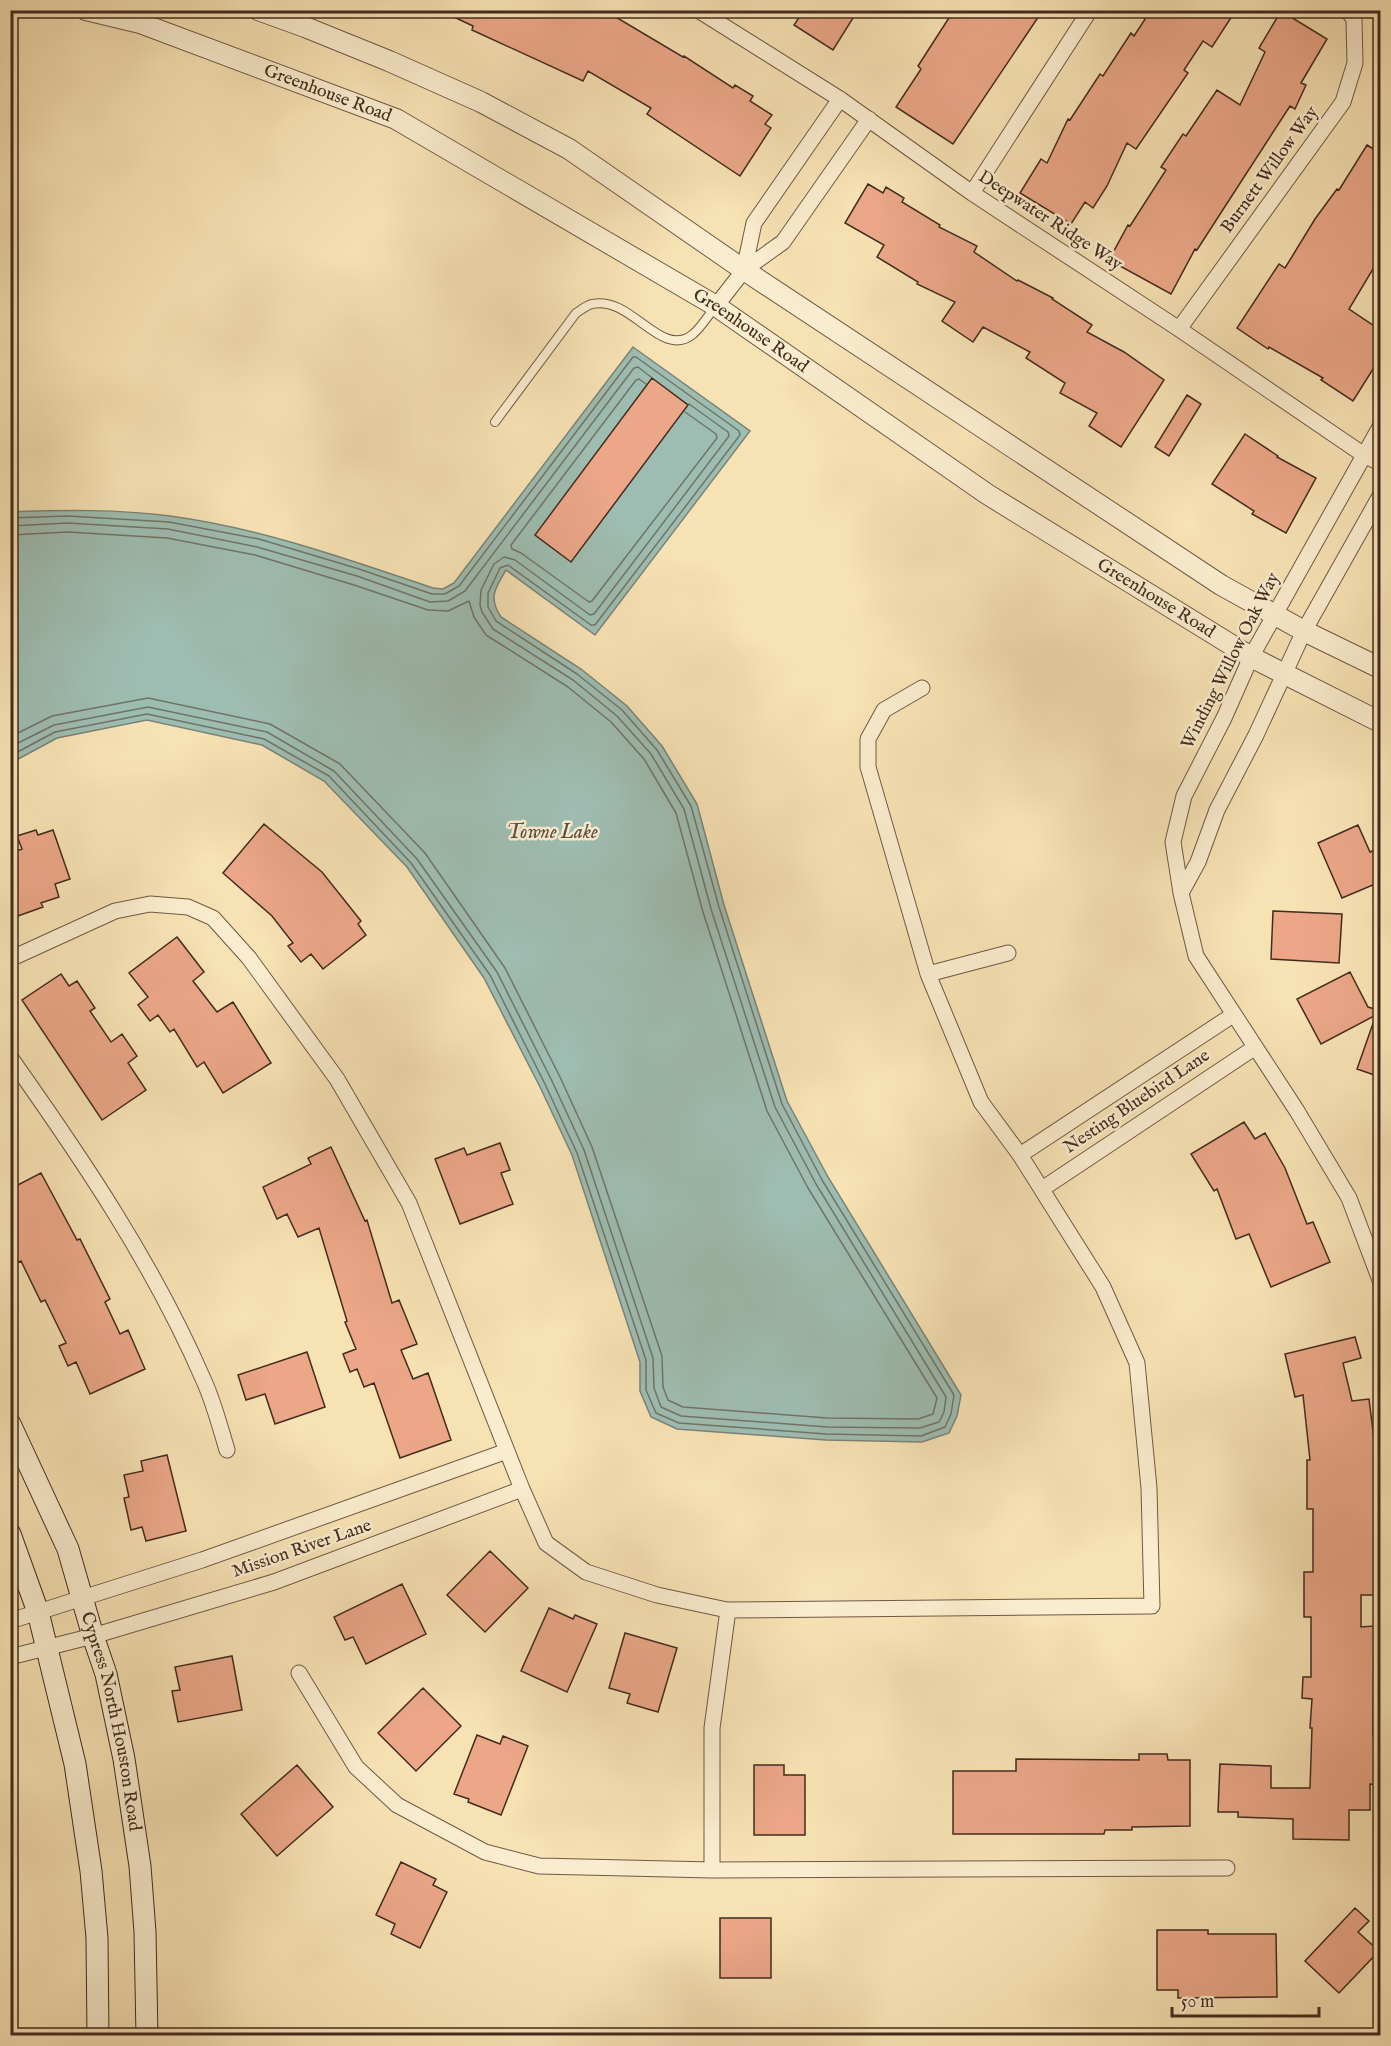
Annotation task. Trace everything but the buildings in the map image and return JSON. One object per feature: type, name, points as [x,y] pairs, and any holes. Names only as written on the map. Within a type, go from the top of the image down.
[{"type":"main road","name":"Cypress North Houston Road","points":[[10,1424],[68,1549],[106,1674],[120,1738],[140,1866],[145,1932],[147,2036]]},
{"type":"main road","points":[[10,1534],[48,1647],[75,1764],[92,1871],[97,1938],[98,2036]]},
{"type":"street","name":"Greenhouse Road","points":[[86,10],[140,23],[396,120],[716,306],[987,494],[1251,657],[1380,722]]},
{"type":"street","points":[[258,10],[389,61],[481,102],[569,149],[744,270],[1221,585],[1304,631],[1380,668]]},
{"type":"street","name":"Deepwater Ridge Way","points":[[698,10],[840,99],[972,193],[1179,329],[1364,455],[1380,463]]},
{"type":"street","points":[[972,193],[1090,10]]},
{"type":"street","name":"Burnett Willow Way","points":[[1179,329],[1343,102],[1355,63],[1350,15]]},
{"type":"street","points":[[744,270],[754,223],[840,99]]},
{"type":"street","points":[[716,306],[744,270],[783,242],[869,119]]},
{"type":"street","name":"Winding Willow Oak Way","points":[[1380,427],[1251,657],[1224,718],[1184,796],[1173,842],[1181,893],[1196,956],[1297,1111],[1349,1198],[1380,1280]]},
{"type":"street","points":[[1181,893],[1198,862],[1217,810],[1256,735],[1304,631],[1380,496]]},
{"type":"street","points":[[10,959],[116,911],[139,906],[150,904],[188,907],[213,918],[249,958],[337,1079],[409,1203],[522,1489],[546,1543],[586,1572],[657,1595],[728,1610],[1152,1605],[1149,1488],[1137,1363],[1103,1287],[1020,1155],[981,1102],[928,974],[868,767],[868,739],[884,710],[922,688]]},
{"type":"street","points":[[928,974],[1008,953]]},
{"type":"street","name":"Nesting Bluebird Lane","points":[[1020,1155],[1233,1016]]},
{"type":"street","name":"Nesting Bluebird Lane","points":[[1042,1189],[1254,1048]]},
{"type":"street","points":[[10,1057],[75,1149],[153,1275],[205,1382],[227,1450]]},
{"type":"street","name":"Mission River Lane","points":[[10,1621],[202,1560],[507,1451]]},
{"type":"street","name":"Mission River Lane","points":[[10,1657],[93,1636],[274,1582],[522,1489]]},
{"type":"street","points":[[712,1870],[712,1728],[728,1610]]},
{"type":"street","points":[[299,1673],[356,1767],[397,1805],[485,1852],[539,1866],[712,1870],[1227,1868]]},
{"type":"lane","points":[[495,422],[576,314],[591,304],[606,303],[622,308],[667,340],[678,341],[693,335],[716,306]]},
{"type":"water","name":"Towne Lake","points":[[633,347],[750,431],[595,635],[506,570],[494,593],[495,604],[501,617],[581,669],[627,706],[662,746],[697,804],[724,905],[787,1101],[828,1177],[961,1395],[957,1416],[949,1433],[922,1442],[826,1440],[677,1429],[651,1417],[640,1391],[640,1362],[572,1155],[484,978],[407,867],[324,781],[262,745],[147,720],[57,738],[11,763],[10,512],[110,511],[204,521],[270,536],[433,588],[443,589],[454,583]]}]
